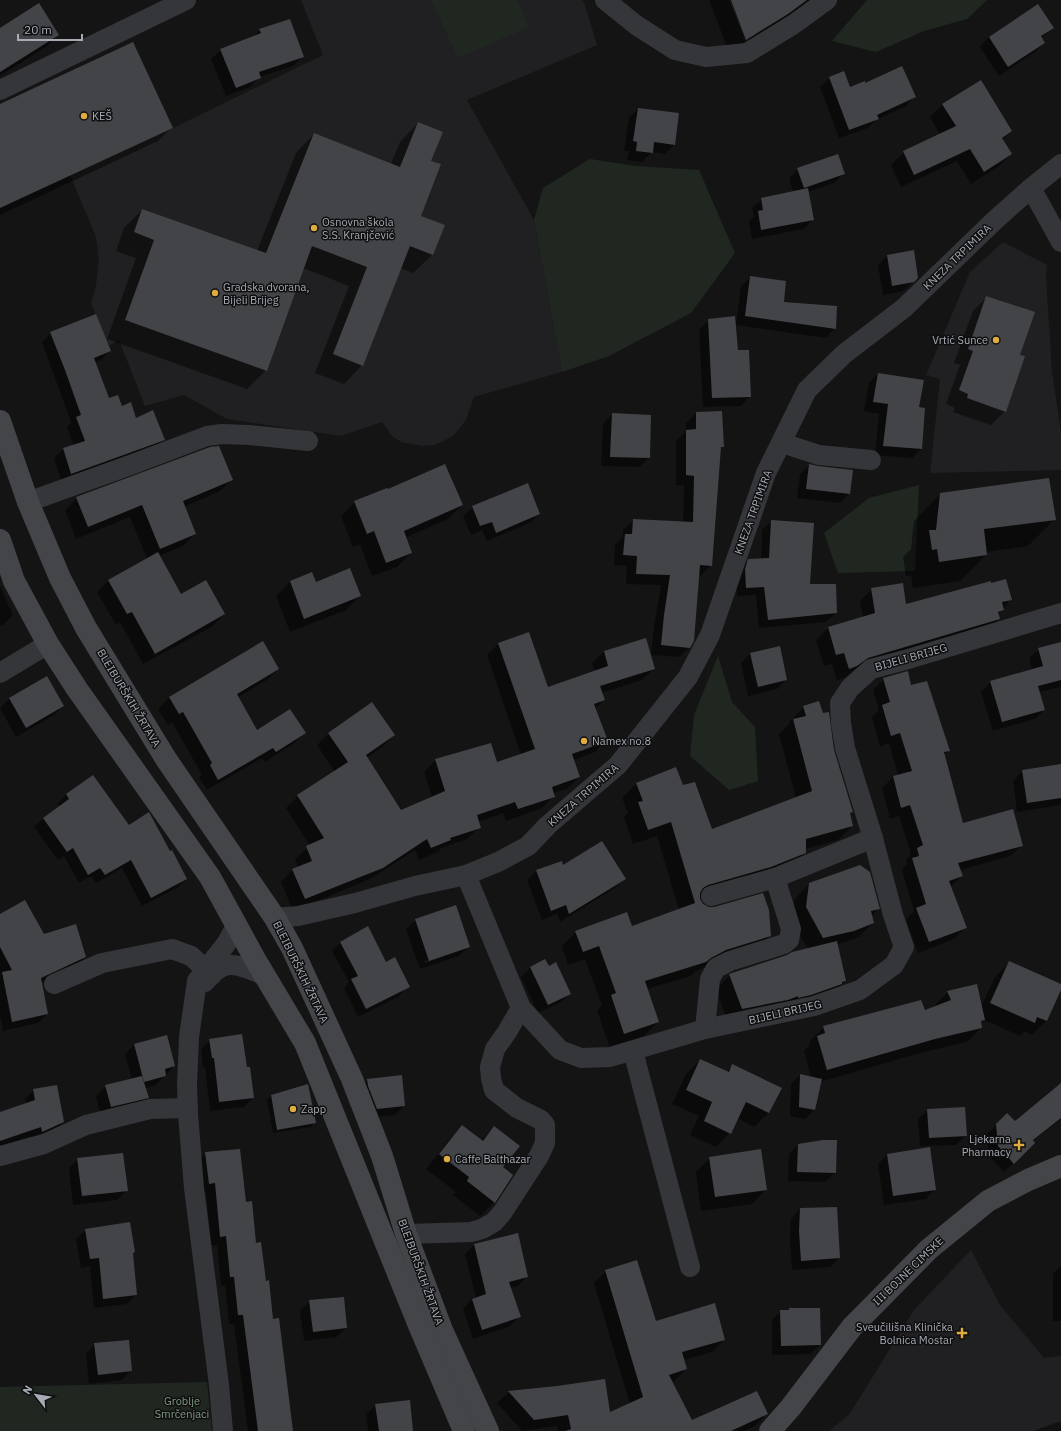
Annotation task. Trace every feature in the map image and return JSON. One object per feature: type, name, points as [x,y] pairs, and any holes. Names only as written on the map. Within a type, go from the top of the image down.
[{"type":"street","points":[[0,90],[186,0]]},
{"type":"street","points":[[605,0],[636,25],[675,50],[706,57],[747,53],[794,24],[827,0]]},
{"type":"street","name":"KNEZA TRPIMIRA","points":[[275,918],[298,916],[356,903],[415,886],[466,875],[498,862],[528,846],[548,825],[618,765],[688,677],[710,635],[766,473],[807,390],[844,354],[904,308],[994,221],[1061,164]]},
{"type":"street","points":[[1031,188],[1061,242]]},
{"type":"street","name":"BLEIBURŠKIH ŽRTAVA","points":[[0,421],[28,502],[60,578],[86,628],[166,759],[275,918],[292,948],[352,1079],[382,1156],[406,1234],[442,1330],[488,1431]]},
{"type":"street","points":[[28,502],[207,436],[222,434],[249,435],[308,441]]},
{"type":"street","points":[[782,443],[819,455],[870,460]]},
{"type":"street","name":"BLEIBURŠKIH ŽRTAVA","points":[[0,540],[14,581],[48,644],[81,695],[210,877],[264,975],[305,1043],[420,1328],[464,1431]]},
{"type":"street","name":"BIJELI BRIJEG","points":[[466,875],[521,1008],[560,1050],[581,1058],[610,1057],[705,1030],[814,1006],[860,990],[894,965],[904,947],[893,915],[874,838],[845,748],[841,723],[840,703],[850,688],[871,669],[1061,613]]},
{"type":"street","points":[[0,673],[48,644]]},
{"type":"street","points":[[711,896],[775,878],[874,838]]},
{"type":"street","points":[[705,1030],[710,979],[716,968],[730,961],[784,944],[789,940],[791,929],[775,878]]},
{"type":"street","points":[[209,972],[236,926]]},
{"type":"street","points":[[54,984],[102,963],[172,949],[191,956],[209,972]]},
{"type":"street","points":[[223,1431],[219,1385],[194,1188],[188,1108],[188,1057],[197,981],[209,972],[222,966],[236,965],[264,975]]},
{"type":"street","points":[[406,1234],[471,1232],[482,1229],[494,1222],[539,1156],[545,1143],[545,1125],[541,1120],[517,1108],[494,1090],[491,1078],[490,1067],[495,1049],[521,1008]]},
{"type":"street","points":[[633,1050],[690,1266]]},
{"type":"street","points":[[0,1156],[44,1144],[86,1125],[150,1110],[188,1108]]},
{"type":"street","name":"III BOJNE CIMSKE","points":[[770,1431],[792,1407],[852,1327],[929,1249],[988,1201],[1028,1180],[1061,1166]]},
{"type":"shaded area","name":"Osnovna škola S.S. Kranjčević","points":[[301,0],[582,0],[585,5],[597,45],[467,100],[534,220],[562,372],[474,397],[466,420],[453,436],[435,445],[423,446],[401,442],[392,436],[382,422],[341,436],[227,419],[184,395],[145,406],[119,340],[109,346],[91,304],[96,285],[99,260],[96,237],[70,175],[173,128],[323,55]]},
{"type":"shaded area","name":"Vrtić Sunce","points":[[1003,242],[1047,265],[1046,277],[1052,372],[1061,432],[1061,470],[930,473],[940,379],[926,375],[970,272]]},
{"type":"shaded area","name":"Sveučilišna Klinička Bolnica Mostar","points":[[971,1250],[1000,1305],[1044,1358],[1061,1356],[1061,1431],[829,1431],[849,1415],[914,1310]]},
{"type":"green space","points":[[431,0],[517,0],[529,27],[458,58]]},
{"type":"green space","points":[[867,0],[987,0],[967,19],[924,31],[876,52],[832,41]]},
{"type":"green space","points":[[590,159],[636,166],[699,170],[735,253],[691,313],[609,356],[562,372],[534,220],[543,188]]},
{"type":"green space","points":[[919,485],[915,571],[838,573],[824,533],[869,498]]},
{"type":"green space","points":[[718,656],[732,702],[755,727],[758,781],[729,790],[690,756],[694,715]]},
{"type":"green space","name":"Groblje Smrčenjaci","points":[[207,1382],[212,1431],[0,1431],[0,1387]]},
{"type":"building","points":[[731,0],[807,0],[788,14],[746,40]]},
{"type":"building","points":[[39,3],[59,35],[0,72],[0,28]]},
{"type":"building","points":[[1038,4],[1054,28],[1041,36],[1045,43],[1008,67],[989,37]]},
{"type":"building","points":[[290,19],[304,57],[259,72],[261,78],[236,88],[220,49],[261,33],[259,29]]},
{"type":"building","name":"KEŠ","points":[[133,42],[173,128],[0,208],[0,104]]},
{"type":"building","points":[[902,66],[916,97],[877,115],[879,119],[849,130],[829,77],[844,71],[850,87],[865,81],[865,83]]},
{"type":"building","points":[[981,80],[1012,131],[1002,138],[1012,154],[984,172],[970,149],[914,175],[903,151],[956,126],[942,104]]},
{"type":"building","points":[[638,108],[679,113],[675,145],[654,142],[653,153],[636,151],[637,142],[633,141]]},
{"type":"building","points":[[418,122],[443,132],[431,161],[441,164],[421,216],[445,225],[433,255],[410,246],[363,366],[333,354],[367,267],[312,246],[267,371],[125,320],[154,240],[134,232],[142,209],[266,253],[314,133],[400,167]]},
{"type":"building","points":[[838,154],[845,174],[804,188],[797,168]]},
{"type":"building","points":[[808,188],[814,220],[761,230],[758,211],[763,210],[761,198]]},
{"type":"building","points":[[914,250],[918,278],[914,282],[892,286],[887,255]]},
{"type":"building","points":[[750,276],[786,281],[784,302],[837,306],[836,329],[745,316]]},
{"type":"building","points":[[986,296],[1035,312],[1020,355],[1025,356],[1006,412],[967,398],[968,394],[959,390],[973,351],[968,349]]},
{"type":"building","points":[[96,314],[111,351],[94,358],[109,398],[118,395],[122,406],[131,402],[136,418],[153,410],[165,440],[71,474],[63,448],[85,441],[76,417],[81,415],[50,332]]},
{"type":"building","points":[[735,316],[738,350],[749,350],[751,397],[712,398],[708,319]]},
{"type":"building","points":[[878,373],[924,380],[919,407],[925,408],[922,449],[883,446],[888,404],[873,402]]},
{"type":"building","points":[[722,411],[724,447],[721,447],[712,566],[700,565],[694,641],[690,648],[661,645],[670,575],[636,574],[637,556],[623,555],[625,534],[632,534],[633,519],[693,522],[694,476],[686,475],[686,430],[696,429],[696,412]]},
{"type":"building","points":[[612,413],[651,415],[650,458],[610,457]]},
{"type":"building","points":[[219,446],[233,480],[183,501],[196,534],[160,549],[142,505],[88,527],[76,497],[210,447]]},
{"type":"building","points":[[445,464],[463,505],[404,531],[412,553],[386,563],[374,531],[367,534],[354,501],[387,488],[388,489]]},
{"type":"building","points":[[809,464],[853,470],[850,494],[806,489]]},
{"type":"building","points":[[1049,478],[1056,520],[984,529],[987,555],[939,562],[937,549],[932,550],[929,530],[936,530],[940,493]]},
{"type":"building","points":[[528,483],[540,514],[496,533],[492,522],[480,526],[472,506]]},
{"type":"building","points":[[771,520],[814,523],[810,584],[836,584],[837,613],[768,620],[764,587],[746,588],[745,569],[748,559],[769,558]]},
{"type":"building","points":[[158,552],[181,594],[206,580],[225,614],[155,654],[132,612],[127,614],[108,580]]},
{"type":"building","points":[[350,568],[361,596],[304,619],[290,581],[312,572],[316,582]]},
{"type":"building","points":[[1006,579],[1012,600],[1002,602],[1004,610],[998,612],[1000,619],[868,658],[857,666],[849,669],[844,653],[836,655],[828,627],[875,613],[871,588],[903,583],[906,604],[991,581],[991,583]]},
{"type":"building","points":[[529,632],[548,687],[608,666],[604,651],[646,638],[655,669],[600,686],[605,700],[594,704],[608,741],[572,754],[580,777],[552,787],[555,797],[518,809],[515,802],[477,815],[481,828],[450,838],[451,840],[431,848],[427,839],[383,868],[305,899],[292,869],[312,861],[306,846],[324,838],[297,795],[348,762],[328,733],[372,702],[395,735],[366,755],[401,810],[445,791],[435,759],[491,743],[497,762],[535,749],[498,643]]},
{"type":"building","points":[[263,641],[279,669],[237,694],[257,730],[290,709],[306,733],[276,752],[273,748],[218,780],[210,765],[212,763],[183,712],[179,714],[169,697]]},
{"type":"building","points":[[1061,642],[1061,680],[1038,686],[1045,710],[1002,722],[990,681],[1043,666],[1038,648]]},
{"type":"building","points":[[780,646],[787,680],[758,687],[750,653]]},
{"type":"building","points":[[908,671],[911,685],[927,681],[950,751],[944,752],[963,823],[1013,809],[1023,846],[958,863],[963,876],[949,881],[967,928],[929,942],[916,908],[926,904],[912,858],[919,856],[917,848],[923,845],[910,805],[901,808],[893,776],[912,771],[900,733],[891,736],[882,705],[890,702],[883,678]]},
{"type":"building","points":[[47,676],[64,706],[26,728],[9,698]]},
{"type":"building","points":[[819,701],[823,713],[829,712],[834,750],[853,812],[850,813],[853,826],[806,839],[806,853],[771,867],[708,885],[703,888],[700,893],[700,899],[703,904],[709,907],[714,907],[763,893],[769,910],[771,936],[726,950],[706,962],[645,981],[659,1022],[624,1034],[611,995],[616,993],[599,946],[583,952],[575,931],[627,912],[632,926],[695,903],[671,822],[648,830],[638,802],[643,801],[636,783],[676,767],[683,785],[695,782],[712,829],[812,791],[793,719],[806,716],[803,706]]},
{"type":"building","points":[[1061,764],[1061,798],[1027,803],[1022,770]]},
{"type":"building","points":[[93,775],[129,825],[149,812],[170,851],[172,850],[187,879],[151,898],[131,860],[105,875],[100,868],[88,875],[73,848],[67,852],[43,818],[69,799],[66,794]]},
{"type":"building","points":[[602,841],[626,879],[569,914],[566,905],[551,911],[536,870],[562,861],[563,865]]},
{"type":"building","points":[[860,865],[870,872],[880,909],[871,911],[874,923],[854,931],[823,938],[806,907],[809,883]]},
{"type":"building","points":[[25,900],[44,934],[76,924],[86,957],[41,978],[48,1014],[12,1022],[2,972],[12,970],[0,947],[0,914]]},
{"type":"building","points":[[456,905],[470,947],[429,961],[415,919]]},
{"type":"building","points":[[368,926],[386,962],[395,957],[410,987],[366,1009],[351,979],[358,976],[340,942]]},
{"type":"building","points":[[837,941],[846,981],[842,982],[842,984],[811,995],[798,998],[798,996],[788,1000],[742,1009],[729,974],[792,952]]},
{"type":"building","points":[[545,959],[549,966],[556,962],[571,994],[548,1005],[530,967]]},
{"type":"building","points":[[1009,961],[1061,984],[1061,990],[1047,1021],[1037,1017],[1035,1023],[990,1003]]},
{"type":"building","points":[[977,984],[985,1020],[981,1021],[982,1028],[935,1039],[827,1070],[817,1036],[825,1033],[823,1026],[921,1000],[925,1010],[951,1000],[947,991]]},
{"type":"building","points":[[242,1034],[247,1067],[250,1067],[254,1098],[219,1102],[214,1058],[212,1058],[209,1039]]},
{"type":"building","points":[[167,1035],[175,1066],[165,1069],[166,1076],[144,1082],[134,1044]]},
{"type":"building","points":[[700,1059],[729,1072],[732,1064],[782,1088],[769,1113],[746,1102],[731,1134],[704,1121],[712,1102],[686,1090]]},
{"type":"building","points":[[800,1074],[822,1079],[815,1110],[799,1107]]},
{"type":"building","points":[[402,1075],[405,1106],[377,1109],[368,1086],[367,1079]]},
{"type":"building","points":[[142,1076],[149,1098],[111,1107],[105,1085]]},
{"type":"building","points":[[1061,1083],[1061,1118],[1033,1140],[1035,1143],[1014,1164],[998,1146],[996,1124],[1007,1113],[1015,1121]]},
{"type":"building","name":"Zapp","points":[[308,1084],[316,1123],[277,1130],[271,1095]]},
{"type":"building","points":[[57,1085],[64,1122],[42,1132],[41,1127],[0,1141],[0,1112],[35,1100],[33,1089]]},
{"type":"building","points":[[965,1107],[967,1136],[929,1138],[927,1109]]},
{"type":"building","points":[[462,1125],[483,1141],[494,1126],[520,1146],[503,1167],[513,1175],[495,1203],[467,1181],[469,1177],[439,1154]]},
{"type":"building","points":[[823,1140],[837,1140],[836,1173],[797,1172],[798,1144]]},
{"type":"building","points":[[930,1147],[936,1190],[893,1196],[887,1154]]},
{"type":"building","points":[[240,1149],[246,1202],[252,1201],[256,1243],[261,1242],[266,1281],[269,1280],[273,1319],[279,1318],[293,1431],[258,1431],[243,1315],[238,1315],[234,1277],[230,1277],[226,1236],[220,1237],[215,1183],[209,1184],[205,1152]]},
{"type":"building","points":[[761,1149],[767,1190],[715,1197],[709,1157]]},
{"type":"building","points":[[123,1153],[128,1191],[82,1196],[77,1158]]},
{"type":"building","points":[[837,1207],[840,1258],[801,1261],[799,1231],[800,1208]]},
{"type":"building","points":[[130,1222],[135,1252],[133,1253],[137,1295],[103,1299],[99,1258],[90,1259],[85,1229]]},
{"type":"building","points":[[518,1233],[528,1277],[509,1282],[521,1317],[482,1330],[472,1299],[486,1294],[474,1244]]},
{"type":"building","points":[[637,1260],[656,1321],[715,1303],[725,1340],[682,1352],[687,1369],[669,1375],[692,1420],[757,1391],[768,1414],[731,1431],[565,1431],[571,1429],[568,1415],[534,1420],[508,1391],[605,1379],[610,1412],[643,1397],[605,1270]]},
{"type":"building","points":[[344,1297],[347,1328],[313,1332],[309,1300]]},
{"type":"building","points":[[789,1308],[820,1308],[821,1345],[781,1346],[780,1310],[789,1310]]},
{"type":"building","points":[[129,1340],[132,1371],[98,1375],[94,1343]]},
{"type":"building","points":[[410,1400],[413,1431],[379,1431],[375,1404]]},
{"type":"place","name":"KEŠ","points":[[84,116]]},
{"type":"place","name":"Osnovna škola S.S. Kranjčević","points":[[314,228]]},
{"type":"place","name":"Gradska dvorana, Bijeli Brijeg","points":[[215,293]]},
{"type":"place","name":"Vrtić Sunce","points":[[996,340]]},
{"type":"place","name":"Namex no.8","points":[[584,741]]},
{"type":"place","name":"Zapp","points":[[293,1109]]},
{"type":"place","name":"Ljekarna Pharmacy","points":[[1019,1145]]},
{"type":"place","name":"Caffe Balthazar","points":[[447,1159]]},
{"type":"place","name":"Sveučilišna Klinička Bolnica Mostar","points":[[962,1333]]}]
